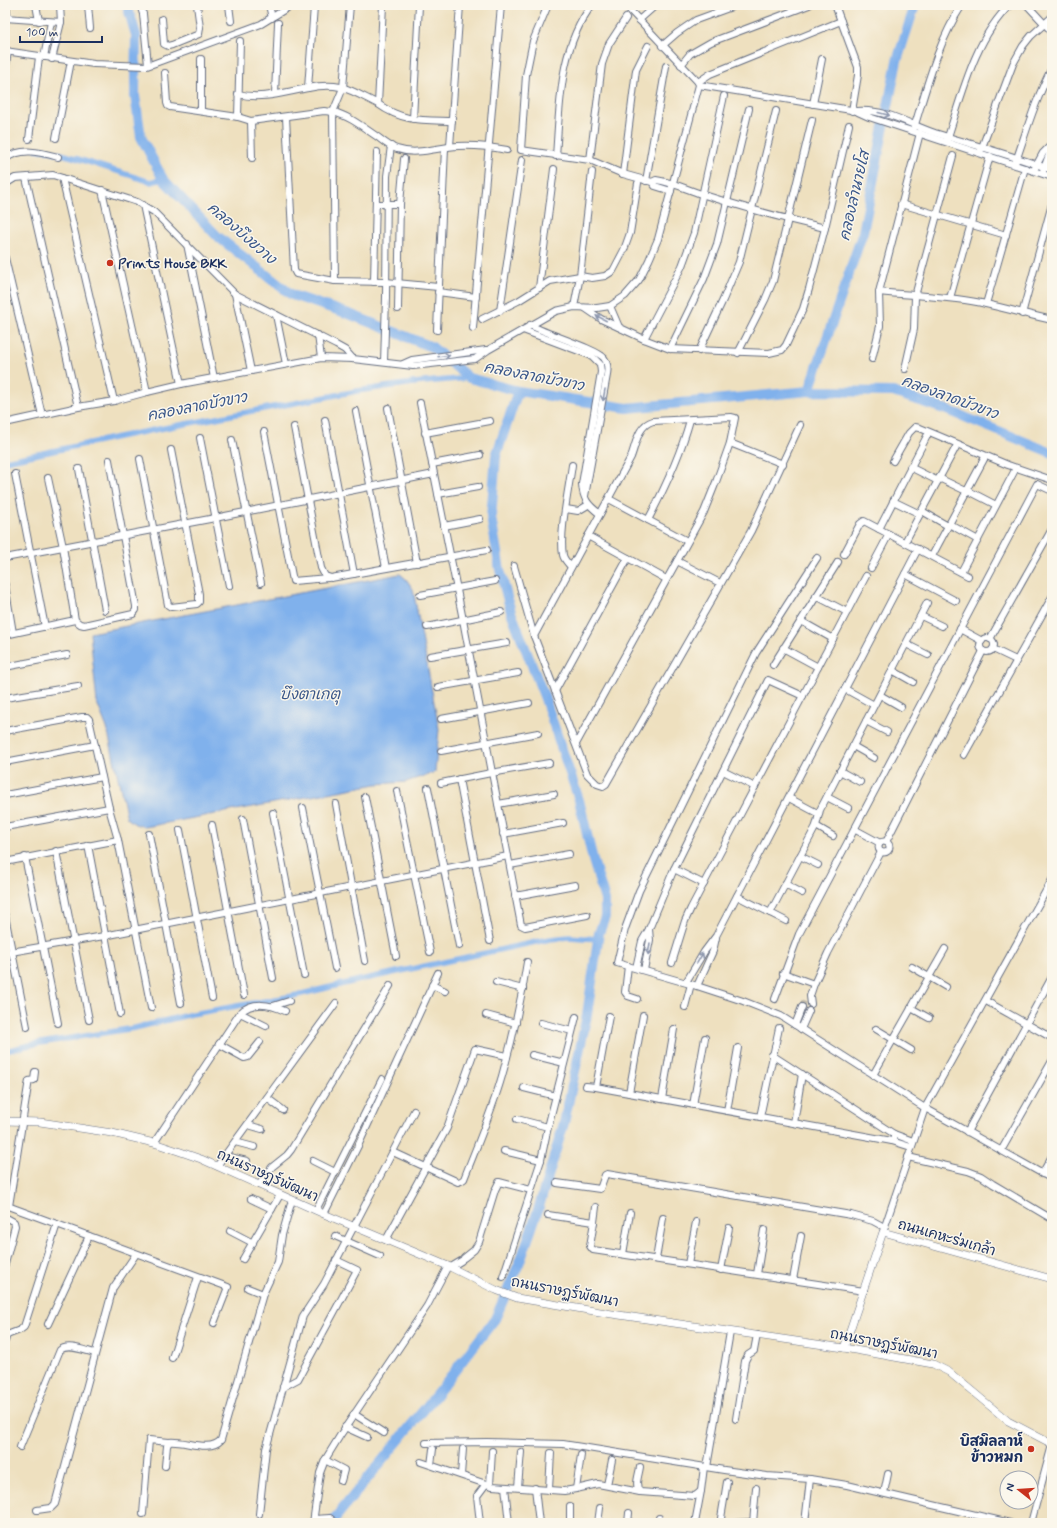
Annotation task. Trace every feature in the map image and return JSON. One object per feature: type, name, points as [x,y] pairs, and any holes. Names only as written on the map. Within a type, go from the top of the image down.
[{"type":"street","points":[[6,5],[7,18],[61,22]]},
{"type":"street","points":[[36,5],[39,21]]},
{"type":"street","points":[[52,59],[61,22],[60,5]]},
{"type":"street","points":[[88,5],[90,28]]},
{"type":"street","points":[[162,19],[164,44],[172,46],[199,34],[200,28],[197,5]]},
{"type":"street","points":[[229,5],[231,21]]},
{"type":"street","points":[[270,5],[272,18]]},
{"type":"street","points":[[277,5],[280,13]]},
{"type":"street","points":[[5,72],[6,51],[52,59],[147,66],[261,24],[292,5]]},
{"type":"street","points":[[335,282],[333,112],[344,88],[350,5]]},
{"type":"street","points":[[378,104],[383,5]]},
{"type":"street","points":[[413,119],[419,5]]},
{"type":"street","points":[[437,330],[447,147],[452,121],[460,5]]},
{"type":"street","points":[[473,328],[501,5]]},
{"type":"street","points":[[548,5],[533,41],[526,75],[521,150],[590,160],[623,174],[671,191]]},
{"type":"street","points":[[556,156],[564,66],[582,17],[592,5]]},
{"type":"street","points":[[625,5],[698,83],[854,111],[869,117],[914,128],[947,140]]},
{"type":"street","points":[[639,20],[656,5]]},
{"type":"street","points":[[662,46],[677,33],[696,20],[737,5]]},
{"type":"street","points":[[681,65],[690,54],[711,42],[809,5]]},
{"type":"street","points":[[835,5],[858,67],[854,111]]},
{"type":"street","points":[[914,128],[942,43],[951,22],[962,5]]},
{"type":"street","points":[[947,140],[979,49],[989,30],[1010,5]]},
{"type":"street","points":[[1027,5],[1052,32]]},
{"type":"street","points":[[142,6],[147,66]]},
{"type":"street","points":[[308,88],[314,6]]},
{"type":"street","points":[[981,150],[1013,64],[1023,46],[1031,36],[1052,16]]},
{"type":"street","points":[[590,160],[602,64],[609,44],[626,18]]},
{"type":"street","points":[[5,422],[78,407],[114,402],[181,384],[321,358],[353,359],[402,364],[475,355],[488,350],[556,311],[574,307],[597,308],[610,306],[625,296],[639,280],[658,239],[698,83],[710,74],[841,21]]},
{"type":"street","points":[[29,139],[42,57],[51,22]]},
{"type":"street","points":[[275,94],[278,23]]},
{"type":"street","points":[[238,117],[240,41]]},
{"type":"street","points":[[623,174],[636,70],[648,46]]},
{"type":"street","points":[[201,59],[201,111]]},
{"type":"street","points":[[813,104],[822,59]]},
{"type":"street","points":[[56,138],[71,61]]},
{"type":"street","points":[[649,182],[666,66]]},
{"type":"street","points":[[1016,162],[1042,85],[1052,68]]},
{"type":"street","points":[[165,73],[168,106],[238,117],[251,121],[324,111],[333,112],[355,122],[391,146],[405,151],[425,151],[447,147],[489,147],[507,150]]},
{"type":"street","points":[[238,94],[254,97],[331,85],[344,88],[378,104],[389,112],[413,119],[452,121]]},
{"type":"street","points":[[644,340],[688,252],[703,195],[724,96]]},
{"type":"street","points":[[670,349],[710,265],[717,244],[749,109]]},
{"type":"street","points":[[854,111],[871,110],[897,117],[920,133],[981,150],[1043,171],[1052,177]]},
{"type":"street","points":[[699,351],[731,284],[739,262],[753,210],[776,111]]},
{"type":"street","points":[[286,117],[295,272],[299,275],[335,282],[399,283],[476,297]]},
{"type":"street","points":[[738,353],[770,288],[812,120]]},
{"type":"street","points":[[251,121],[252,158]]},
{"type":"street","points":[[585,308],[592,314],[644,340],[670,349],[738,353],[776,352],[782,350],[786,345],[803,309],[825,228],[849,125]]},
{"type":"street","points":[[872,359],[880,326],[880,292],[920,133]]},
{"type":"street","points":[[1035,168],[1051,143]]},
{"type":"street","points":[[1043,171],[1050,152],[1051,143]]},
{"type":"street","points":[[384,362],[388,168],[391,146]]},
{"type":"street","points":[[981,150],[990,156],[1016,162],[1025,168],[1035,168]]},
{"type":"street","points":[[5,159],[20,152],[36,152],[58,157]]},
{"type":"street","points":[[374,282],[377,152]]},
{"type":"street","points":[[905,369],[914,329],[915,296],[953,156]]},
{"type":"street","points":[[950,298],[990,156]]},
{"type":"street","points":[[398,309],[400,204],[404,159]]},
{"type":"street","points":[[500,311],[522,160]]},
{"type":"street","points":[[986,304],[1025,168]]},
{"type":"street","points":[[539,288],[554,169]]},
{"type":"street","points":[[1043,171],[1052,170]]},
{"type":"street","points":[[574,307],[580,276],[592,172]]},
{"type":"street","points":[[5,190],[6,182],[15,178],[47,175],[102,190],[143,205],[154,212],[187,244],[234,294],[318,335],[345,350],[353,359]]},
{"type":"street","points":[[26,178],[78,407]]},
{"type":"street","points":[[62,178],[114,402]]},
{"type":"street","points":[[649,182],[656,180],[673,184],[753,210],[825,228]]},
{"type":"street","points":[[482,319],[500,311],[550,281],[580,276],[592,278],[605,276],[613,271],[630,233],[638,183]]},
{"type":"street","points":[[102,190],[147,392]]},
{"type":"street","points":[[376,204],[400,204]]},
{"type":"street","points":[[901,204],[1006,235]]},
{"type":"street","points":[[1022,314],[1052,204]]},
{"type":"street","points":[[143,205],[181,384]]},
{"type":"street","points":[[187,244],[214,378]]},
{"type":"street","points":[[5,258],[42,415]]},
{"type":"street","points":[[880,292],[950,298],[986,304],[1022,314],[1052,320]]},
{"type":"street","points":[[234,294],[251,371]]},
{"type":"street","points":[[610,306],[619,327]]},
{"type":"street","points":[[276,315],[286,364]]},
{"type":"street","points":[[530,325],[593,351],[603,357],[608,368],[586,472],[582,484],[588,505],[600,514]]},
{"type":"street","points":[[523,330],[588,355],[596,359],[601,367],[592,442]]},
{"type":"street","points":[[318,335],[321,358]]},
{"type":"street","points":[[420,402],[521,925],[588,915]]},
{"type":"street","points":[[388,408],[417,563]]},
{"type":"street","points":[[356,411],[386,568]]},
{"type":"street","points":[[534,636],[631,457],[641,430],[644,426],[653,421],[734,418],[736,420],[730,443],[704,512],[576,744]]},
{"type":"street","points":[[325,420],[354,574]]},
{"type":"street","points":[[648,520],[669,479],[686,437],[690,420]]},
{"type":"street","points":[[426,433],[490,421]]},
{"type":"street","points":[[514,566],[534,636],[587,774],[597,784],[603,786],[606,784],[750,531],[783,464],[800,424]]},
{"type":"street","points":[[294,427],[323,574],[328,578]]},
{"type":"street","points":[[893,461],[909,433],[915,428],[920,428],[1008,465],[1052,480]]},
{"type":"street","points":[[264,432],[293,581],[354,574],[487,550]]},
{"type":"street","points":[[879,529],[927,436]]},
{"type":"street","points":[[200,438],[229,586]]},
{"type":"street","points":[[232,440],[261,584]]},
{"type":"street","points":[[730,443],[783,464]]},
{"type":"street","points":[[905,542],[956,446]]},
{"type":"street","points":[[140,459],[168,605],[171,607],[197,604],[199,602],[199,594],[171,450]]},
{"type":"street","points":[[432,464],[480,455]]},
{"type":"street","points":[[932,556],[984,459]]},
{"type":"street","points":[[48,478],[63,547],[75,620],[84,625],[135,612],[136,606],[109,460]]},
{"type":"street","points":[[571,567],[565,561],[563,555],[563,529],[572,465]]},
{"type":"street","points":[[910,467],[996,505]]},
{"type":"street","points":[[79,469],[105,610]]},
{"type":"street","points":[[961,572],[1015,470]]},
{"type":"street","points":[[15,474],[45,627]]},
{"type":"street","points":[[5,558],[216,518],[434,474]]},
{"type":"street","points":[[774,999],[799,934],[1037,484],[1052,492]]},
{"type":"street","points":[[438,494],[478,487]]},
{"type":"street","points":[[609,499],[687,541]]},
{"type":"street","points":[[893,501],[978,540]]},
{"type":"street","points":[[566,509],[578,511],[588,505]]},
{"type":"street","points":[[444,526],[480,519]]},
{"type":"street","points":[[844,554],[864,521],[968,576]]},
{"type":"street","points":[[990,639],[1052,529]]},
{"type":"street","points":[[871,568],[889,534]]},
{"type":"street","points":[[588,536],[666,579]]},
{"type":"street","points":[[685,1007],[704,952],[716,936],[918,549]]},
{"type":"street","points":[[554,691],[628,558]]},
{"type":"street","points":[[817,558],[756,653],[673,824],[652,863],[625,929],[617,963],[692,984],[743,1001],[780,1016],[925,1108],[1052,1179]]},
{"type":"street","points":[[677,561],[720,583]]},
{"type":"street","points":[[773,665],[838,562]]},
{"type":"street","points":[[905,574],[956,601]]},
{"type":"street","points":[[672,963],[685,921],[866,576]]},
{"type":"street","points":[[420,595],[495,581]]},
{"type":"street","points":[[5,585],[14,633]]},
{"type":"street","points":[[816,596],[847,612]]},
{"type":"street","points":[[964,755],[1052,597]]},
{"type":"street","points":[[770,913],[816,826],[819,814],[827,797],[927,603]]},
{"type":"street","points":[[426,627],[501,612]]},
{"type":"street","points":[[921,616],[942,626]]},
{"type":"street","points":[[5,635],[75,620]]},
{"type":"street","points":[[801,621],[833,639]]},
{"type":"street","points":[[960,630],[982,641],[990,639]]},
{"type":"street","points":[[990,639],[994,645],[993,649]]},
{"type":"street","points":[[881,852],[878,848],[883,842],[983,651],[981,647],[982,641]]},
{"type":"street","points":[[430,656],[507,642]]},
{"type":"street","points":[[906,644],[928,655]]},
{"type":"street","points":[[783,648],[818,667]]},
{"type":"street","points":[[993,649],[1016,660]]},
{"type":"street","points":[[983,651],[990,652],[993,649]]},
{"type":"street","points":[[5,667],[67,655]]},
{"type":"street","points":[[892,670],[914,682]]},
{"type":"street","points":[[438,687],[518,673]]},
{"type":"street","points":[[636,968],[642,941],[674,869],[768,680],[803,696]]},
{"type":"street","points":[[5,698],[78,686]]},
{"type":"street","points":[[845,689],[874,705]]},
{"type":"street","points":[[880,695],[901,707]]},
{"type":"street","points":[[441,719],[529,703]]},
{"type":"street","points":[[5,731],[85,716],[89,719],[109,808],[118,840],[151,1008]]},
{"type":"street","points":[[866,721],[887,732]]},
{"type":"street","points":[[441,751],[538,733]]},
{"type":"street","points":[[5,762],[95,745]]},
{"type":"street","points":[[853,746],[874,758]]},
{"type":"street","points":[[441,784],[459,779],[549,763]]},
{"type":"street","points":[[723,771],[756,787]]},
{"type":"street","points":[[840,771],[860,782]]},
{"type":"street","points":[[5,795],[102,777]]},
{"type":"street","points":[[459,779],[490,941]]},
{"type":"street","points":[[428,788],[459,946]]},
{"type":"street","points":[[397,791],[430,952]]},
{"type":"street","points":[[498,804],[554,794]]},
{"type":"street","points":[[365,797],[396,956]]},
{"type":"street","points":[[827,797],[848,808]]},
{"type":"street","points":[[789,798],[819,814]]},
{"type":"street","points":[[336,804],[365,961]]},
{"type":"street","points":[[5,827],[109,808]]},
{"type":"street","points":[[303,808],[335,968]]},
{"type":"street","points":[[273,813],[304,975]]},
{"type":"street","points":[[243,819],[273,978]]},
{"type":"street","points":[[503,834],[563,823]]},
{"type":"street","points":[[212,825],[244,995]]},
{"type":"street","points":[[816,826],[833,836]]},
{"type":"street","points":[[854,829],[889,846],[889,849],[885,853],[881,852]]},
{"type":"street","points":[[180,830],[212,998]]},
{"type":"street","points":[[149,834],[181,1003]]},
{"type":"street","points":[[5,862],[118,840]]},
{"type":"street","points":[[88,845],[104,936],[120,1014]]},
{"type":"street","points":[[56,851],[89,1020]]},
{"type":"street","points":[[795,1025],[803,1004],[810,996],[828,953],[881,852]]},
{"type":"street","points":[[510,866],[569,854]]},
{"type":"street","points":[[8,953],[104,936],[508,856]]},
{"type":"street","points":[[800,856],[818,865]]},
{"type":"street","points":[[25,857],[58,1023]]},
{"type":"street","points":[[674,869],[704,884]]},
{"type":"street","points":[[557,1183],[600,1189],[605,1175],[607,1174],[851,1215],[873,1221],[883,1229],[925,1108],[986,1001],[1052,880]]},
{"type":"street","points":[[785,884],[802,893]]},
{"type":"street","points":[[515,896],[575,886]]},
{"type":"street","points":[[737,896],[786,921]]},
{"type":"street","points":[[5,916],[8,953],[27,1027]]},
{"type":"street","points":[[644,970],[650,940],[649,928]]},
{"type":"street","points":[[692,984],[713,951],[716,936]]},
{"type":"street","points":[[873,1075],[928,977],[946,949]]},
{"type":"street","points":[[393,1152],[458,1182],[461,1182],[464,1179],[489,1116],[507,1056],[516,1023],[527,962]]},
{"type":"street","points":[[628,966],[625,992],[628,996],[637,999]]},
{"type":"street","points":[[912,967],[946,987]]},
{"type":"street","points":[[324,1214],[358,1146],[438,973]]},
{"type":"street","points":[[783,973],[814,984]]},
{"type":"street","points":[[967,1132],[1052,977]]},
{"type":"street","points":[[496,982],[523,989]]},
{"type":"street","points":[[432,985],[445,991]]},
{"type":"street","points":[[259,1185],[272,1167],[287,1155],[390,986]]},
{"type":"street","points":[[810,996],[811,1004]]},
{"type":"street","points":[[273,1006],[289,1001]]},
{"type":"street","points":[[986,1001],[1052,1038]]},
{"type":"street","points":[[218,1166],[336,1003]]},
{"type":"street","points":[[154,1143],[240,1013],[245,1008],[260,1004],[273,1006],[285,1011]]},
{"type":"street","points":[[911,1008],[929,1018]]},
{"type":"street","points":[[801,1029],[809,1010]]},
{"type":"street","points":[[240,1013],[266,1026]]},
{"type":"street","points":[[486,1015],[516,1023]]},
{"type":"street","points":[[629,1093],[643,1015]]},
{"type":"street","points":[[596,1087],[609,1016]]},
{"type":"street","points":[[503,1277],[540,1160],[576,1017]]},
{"type":"street","points":[[541,1023],[572,1031]]},
{"type":"street","points":[[760,1117],[772,1055],[779,1028]]},
{"type":"street","points":[[662,1099],[674,1029]]},
{"type":"street","points":[[876,1029],[911,1050]]},
{"type":"street","points":[[693,1105],[705,1038]]},
{"type":"street","points":[[219,1044],[244,1058],[248,1057],[260,1042]]},
{"type":"street","points":[[727,1111],[738,1048]]},
{"type":"street","points":[[386,1240],[447,1128],[475,1049],[507,1056]]},
{"type":"street","points":[[532,1055],[564,1063]]},
{"type":"street","points":[[772,1055],[894,1134],[913,1141]]},
{"type":"street","points":[[1001,1151],[1052,1061]]},
{"type":"street","points":[[35,1072],[34,1080],[30,1080],[29,1082],[7,1206],[228,1287],[214,1323]]},
{"type":"street","points":[[794,1123],[802,1074]]},
{"type":"street","points":[[316,1210],[382,1079]]},
{"type":"street","points":[[586,1086],[892,1141],[911,1147]]},
{"type":"street","points":[[524,1088],[556,1096]]},
{"type":"street","points":[[268,1098],[283,1110]]},
{"type":"street","points":[[259,1514],[266,1449],[303,1316],[324,1284],[414,1112]]},
{"type":"street","points":[[517,1119],[548,1127]]},
{"type":"street","name":"ถนนราษฏร์พัฒนา","points":[[5,1121],[40,1122],[112,1133],[154,1143],[218,1166],[280,1195],[449,1267],[496,1290],[517,1298],[730,1332],[844,1348],[938,1365],[949,1372],[1008,1421],[1052,1445]]},
{"type":"street","points":[[248,1125],[262,1129]]},
{"type":"street","points":[[892,1141],[894,1139],[894,1134]]},
{"type":"street","points":[[235,1142],[254,1147]]},
{"type":"street","points":[[504,1151],[540,1160]]},
{"type":"street","points":[[225,1156],[247,1161]]},
{"type":"street","points":[[1042,1174],[1052,1156]]},
{"type":"street","points":[[908,1157],[978,1174],[1052,1219]]},
{"type":"street","points":[[313,1161],[335,1172]]},
{"type":"street","points":[[334,1521],[330,1518],[313,1521],[320,1473],[325,1460],[345,1427],[426,1306],[449,1267],[474,1250],[479,1242],[495,1190],[499,1182],[531,1190]]},
{"type":"street","points":[[243,1259],[280,1195]]},
{"type":"street","points":[[251,1199],[272,1209]]},
{"type":"street","points":[[143,1514],[149,1440],[210,1446],[218,1444],[221,1440],[263,1294],[278,1262],[282,1235],[292,1200]]},
{"type":"street","points":[[596,1207],[590,1246],[591,1249],[721,1270],[864,1290]]},
{"type":"street","points":[[623,1254],[630,1213]]},
{"type":"street","points":[[548,1215],[594,1222]]},
{"type":"street","points":[[5,1217],[14,1222],[15,1226],[5,1264]]},
{"type":"street","points":[[656,1259],[663,1218]]},
{"type":"street","points":[[688,1264],[696,1222]]},
{"type":"street","points":[[5,1341],[7,1335],[20,1330],[24,1326],[57,1224]]},
{"type":"street","points":[[721,1270],[729,1228]]},
{"type":"street","name":"ถนนเคหะร่มเกล้า","points":[[844,1348],[883,1229],[1052,1279]]},
{"type":"street","points":[[757,1274],[764,1230]]},
{"type":"street","points":[[230,1231],[253,1243]]},
{"type":"street","points":[[48,1324],[89,1236]]},
{"type":"street","points":[[335,1236],[380,1256]]},
{"type":"street","points":[[793,1280],[801,1236]]},
{"type":"street","points":[[37,1510],[51,1508],[55,1504],[114,1288],[136,1254]]},
{"type":"street","points":[[283,1387],[298,1379],[357,1270],[336,1260]]},
{"type":"street","points":[[172,1358],[198,1277]]},
{"type":"street","points":[[248,1288],[263,1294]]},
{"type":"street","points":[[695,1523],[730,1332]]},
{"type":"street","points":[[736,1419],[745,1361],[748,1356],[754,1352],[757,1335]]},
{"type":"street","points":[[20,1446],[60,1350],[63,1347],[70,1347],[95,1354]]},
{"type":"street","points":[[354,1414],[384,1433]]},
{"type":"street","points":[[345,1427],[367,1437]]},
{"type":"street","points":[[165,1466],[167,1446],[169,1442]]},
{"type":"street","points":[[426,1443],[487,1442],[563,1444],[767,1476],[810,1479],[884,1493],[1010,1523]]},
{"type":"street","points":[[1031,1523],[1052,1445]]},
{"type":"street","points":[[432,1465],[433,1449]]},
{"type":"street","points":[[461,1475],[463,1449]]},
{"type":"street","points":[[480,1523],[477,1496],[488,1484],[492,1451]]},
{"type":"street","points":[[518,1488],[522,1452]]},
{"type":"street","points":[[549,1489],[551,1453]]},
{"type":"street","points":[[576,1489],[582,1456]]},
{"type":"street","points":[[325,1460],[344,1470],[342,1481]]},
{"type":"street","points":[[607,1485],[612,1460]]},
{"type":"street","points":[[421,1462],[488,1484],[505,1487],[564,1491],[598,1484],[640,1492],[695,1496],[701,1491]]},
{"type":"street","points":[[640,1467],[637,1484],[640,1492]]},
{"type":"street","points":[[884,1493],[888,1474]]},
{"type":"street","points":[[805,1523],[810,1479]]},
{"type":"street","points":[[723,1523],[721,1518],[727,1482]]},
{"type":"street","points":[[505,1487],[509,1523]]},
{"type":"street","points":[[536,1488],[539,1523]]},
{"type":"street","points":[[735,1523],[753,1523],[756,1488]]},
{"type":"street","points":[[570,1506],[570,1523]]},
{"type":"street","points":[[598,1523],[600,1508]]},
{"type":"street","points":[[628,1523],[630,1513]]},
{"type":"water","name":"บึงตาเกตุ","points":[[400,574],[406,579],[413,589],[439,729],[435,772],[406,782],[376,784],[145,827],[135,824],[127,818],[107,728],[97,703],[90,633]]},
{"type":"waterway","name":"คลองลาดบัวขาว","points":[[127,5],[136,35],[135,96],[141,137],[163,179],[217,236],[292,295],[349,314],[432,347],[469,378],[518,391],[627,408],[809,391],[893,392],[950,411],[1052,453]]},
{"type":"waterway","name":"คลองลำนายโส","points":[[809,391],[863,232],[897,61],[915,5]]},
{"type":"waterway","points":[[37,150],[46,150],[69,156],[151,182],[163,179]]},
{"type":"waterway","name":"คลองลาดบัวขาว","points":[[5,461],[133,434],[357,391],[413,383],[469,378]]},
{"type":"waterway","points":[[331,1523],[436,1395],[495,1319],[521,1259],[538,1210],[564,1123],[587,1015],[599,933],[605,917],[605,900],[593,860],[579,800],[544,696],[511,612],[500,570],[491,517],[496,456],[518,391]]},
{"type":"waterway","points":[[5,1051],[34,1044],[135,1028],[192,1014],[293,996],[550,939],[569,937],[599,939]]},
{"type":"tunnel","points":[[802,1007],[804,1001]]},
{"type":"place","name":"Prints House BKK","points":[[110,263]]},
{"type":"place","name":"บิสมิลลาห์ ข้าวหมก","points":[[1031,1449]]},
{"type":"water label","name":"คลองบึงขวาง","points":[[242,233]]}]
